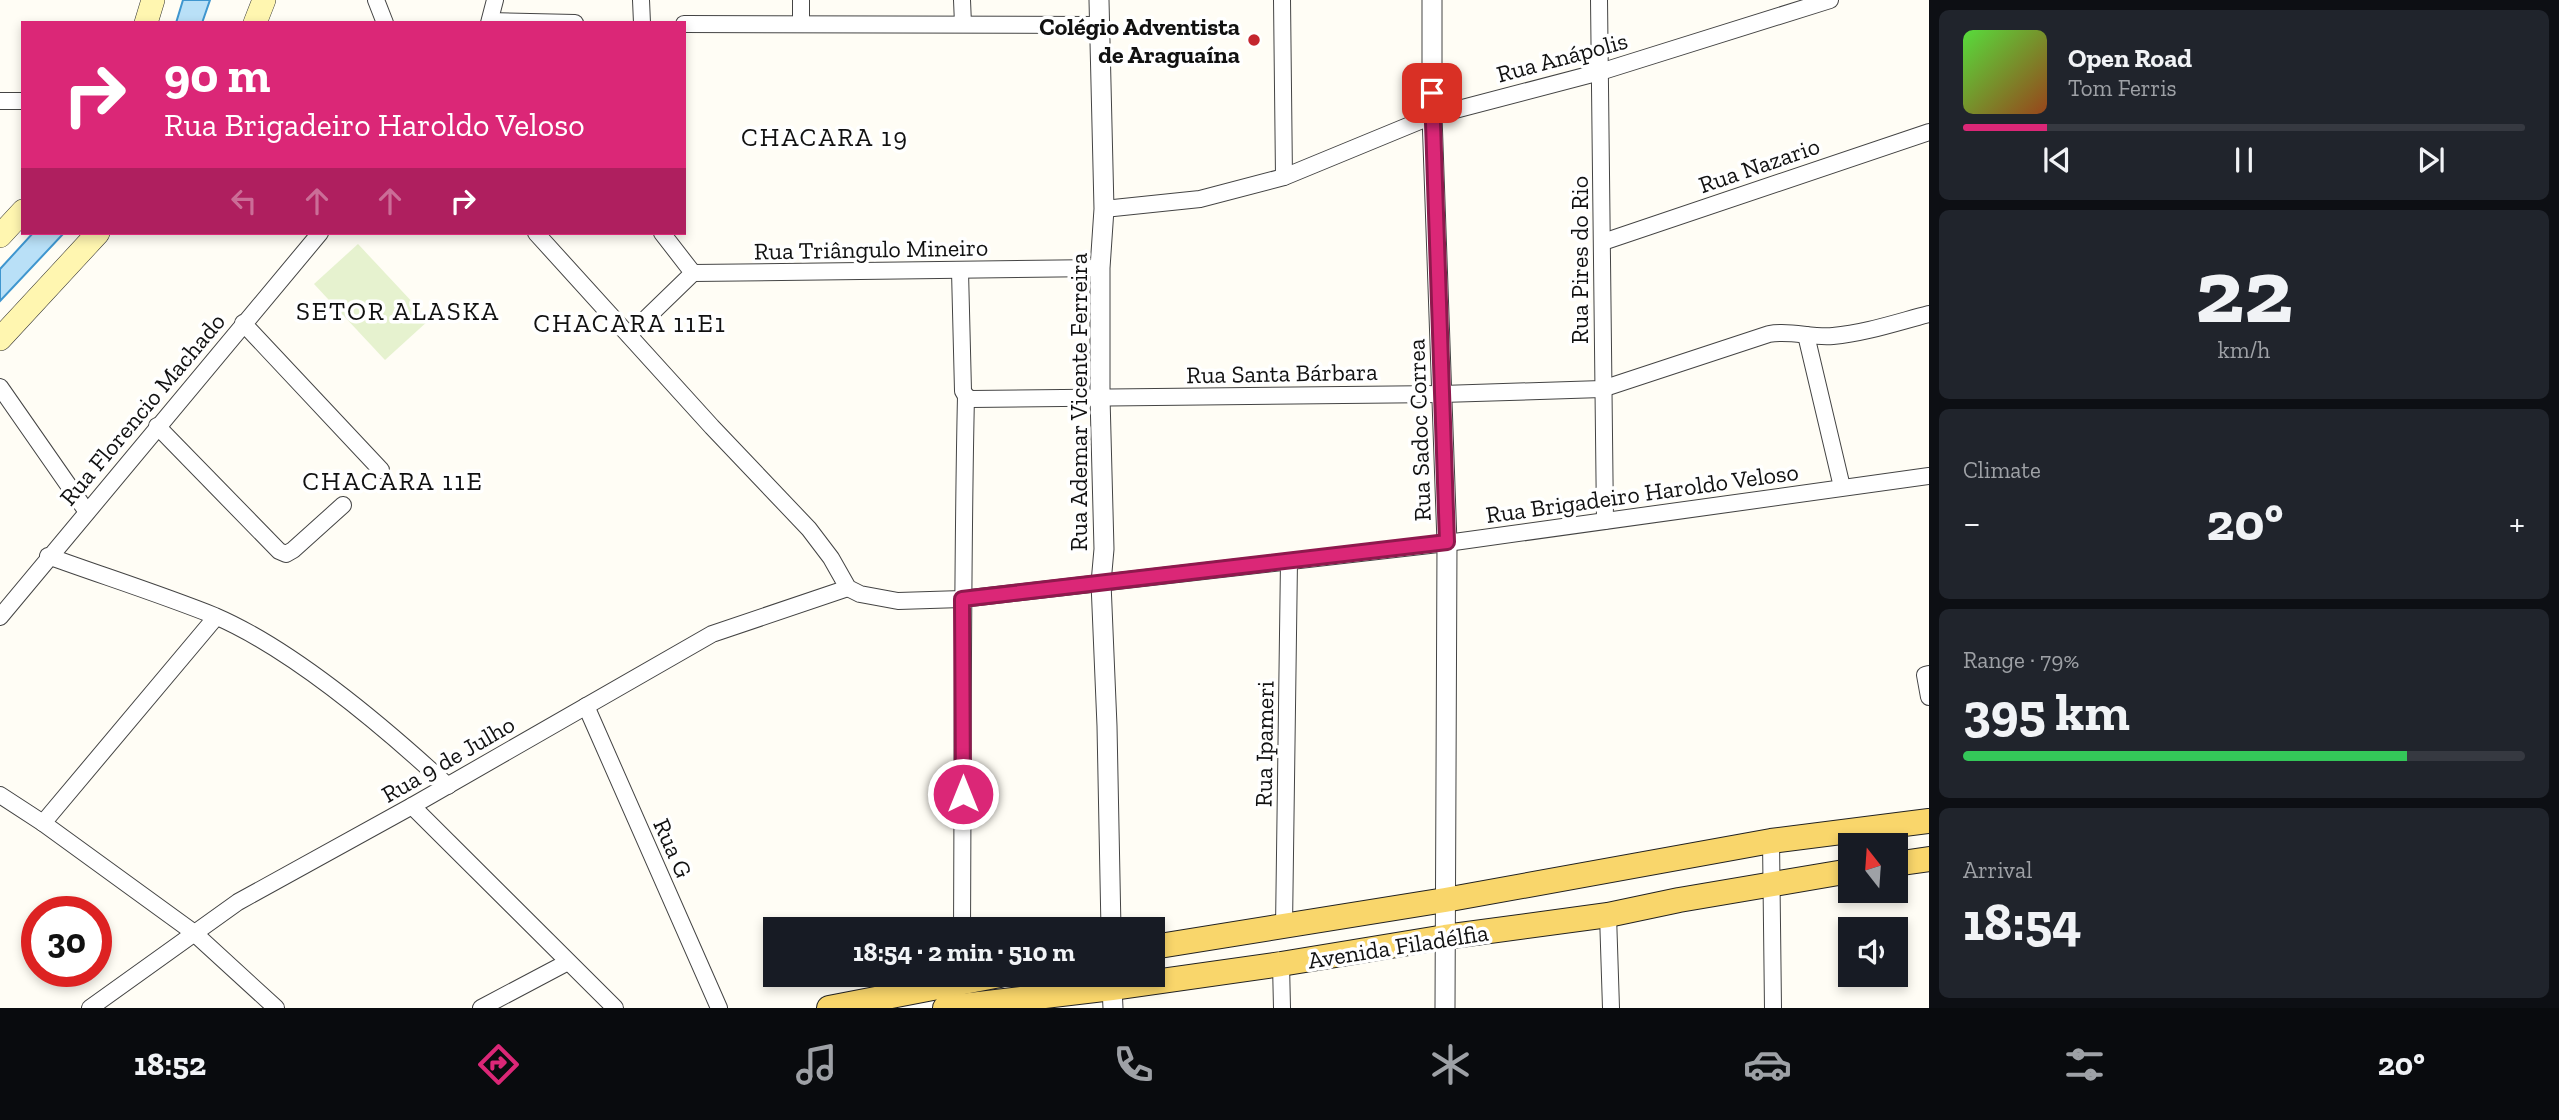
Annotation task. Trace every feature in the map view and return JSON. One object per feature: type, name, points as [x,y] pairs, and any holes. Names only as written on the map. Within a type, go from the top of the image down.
[{"type":"main road","points":[[147,21],[153,0]]},
{"type":"main road","points":[[257,21],[264,0]]},
{"type":"main road","points":[[0,236],[21,213]]},
{"type":"main road","points":[[0,339],[96,235]]},
{"type":"main road","name":"Avenida Filadélfia","points":[[1165,945],[1445,900],[1771,841],[1929,821]]},
{"type":"main road","points":[[1908,862],[1929,859]]},
{"type":"main road","name":"Avenida Filadélfia","points":[[952,1007],[1112,990],[1444,937],[1608,915],[1838,873]]},
{"type":"main road","points":[[829,1008],[921,987]]},
{"type":"street","points":[[376,0],[384,21]]},
{"type":"street","points":[[490,21],[495,0]]},
{"type":"street","points":[[641,0],[642,21]]},
{"type":"street","points":[[801,0],[801,24]]},
{"type":"street","points":[[962,0],[962,24]]},
{"type":"street","name":"Rua Ademar Vicente Ferreira","points":[[1100,0],[1104,209],[1100,268],[1104,549],[1101,583],[1111,917]]},
{"type":"street","points":[[1282,0],[1284,177]]},
{"type":"street","name":"Rua Sadoc Correa","points":[[1432,0],[1432,116],[1447,542],[1445,1008]]},
{"type":"street","name":"Rua Pires do Rio","points":[[1599,0],[1605,521]]},
{"type":"street","name":"Rua Anápolis","points":[[1104,209],[1200,199],[1284,177],[1432,116],[1600,72],[1830,0]]},
{"type":"street","points":[[686,24],[1100,25]]},
{"type":"street","points":[[0,101],[21,101]]},
{"type":"street","name":"Rua Nazario","points":[[1603,242],[1929,132]]},
{"type":"street","name":"Rua Florencio Machado","points":[[0,617],[48,556],[318,235]]},
{"type":"street","points":[[538,235],[809,529],[854,591]]},
{"type":"street","points":[[629,335],[693,273],[664,235]]},
{"type":"street","name":"Rua Triângulo Mineiro","points":[[693,273],[1100,268]]},
{"type":"street","points":[[960,271],[965,393],[962,917]]},
{"type":"street","name":"Rua Santa Bárbara","points":[[965,393],[971,399],[1442,394],[1602,389],[1769,334],[1788,332],[1834,336],[1929,314]]},
{"type":"street","points":[[243,323],[381,470]]},
{"type":"street","points":[[1806,335],[1842,487]]},
{"type":"street","points":[[0,387],[86,512]]},
{"type":"street","points":[[158,426],[279,551],[286,554],[293,551],[343,505]]},
{"type":"street","name":"Rua Brigadeiro Haroldo Veloso","points":[[854,591],[898,601],[962,599],[1447,542],[1929,476]]},
{"type":"street","points":[[48,556],[216,617],[269,645],[305,669],[390,735],[447,786]]},
{"type":"street","name":"Rua Ipameri","points":[[1284,927],[1289,561]]},
{"type":"street","name":"Rua 9 de Julho","points":[[90,1008],[238,902],[712,634],[854,591]]},
{"type":"street","points":[[43,823],[216,617]]},
{"type":"street","points":[[1929,674],[1925,675],[1929,697]]},
{"type":"street","name":"Rua G","points":[[586,706],[719,1008]]},
{"type":"street","points":[[0,795],[193,932],[276,1008]]},
{"type":"street","points":[[412,806],[615,1008]]},
{"type":"street","points":[[1771,841],[1773,1008]]},
{"type":"street","points":[[1608,915],[1611,1008]]},
{"type":"street","points":[[481,1008],[568,962]]},
{"type":"street","points":[[1281,964],[1282,1008]]},
{"type":"green space","points":[[358,244],[429,320],[385,360],[314,284]]},
{"type":"water","points":[[183,0],[210,0],[203,21],[177,21]]},
{"type":"water","points":[[31,235],[62,235],[0,301],[0,269]]},
{"type":"place","name":"Colégio Adventista de Araguaína","points":[[1254,40]]},
{"type":"district","name":"CHACARA 19","points":[[825,137]]},
{"type":"district","name":"SETOR ALASKA","points":[[398,311]]},
{"type":"district","name":"CHACARA 11E1","points":[[630,323]]},
{"type":"district","name":"CHACARA 11E","points":[[393,481]]},
{"type":"route","points":[[963,794],[962,599],[1447,542],[1432,93]]}]
